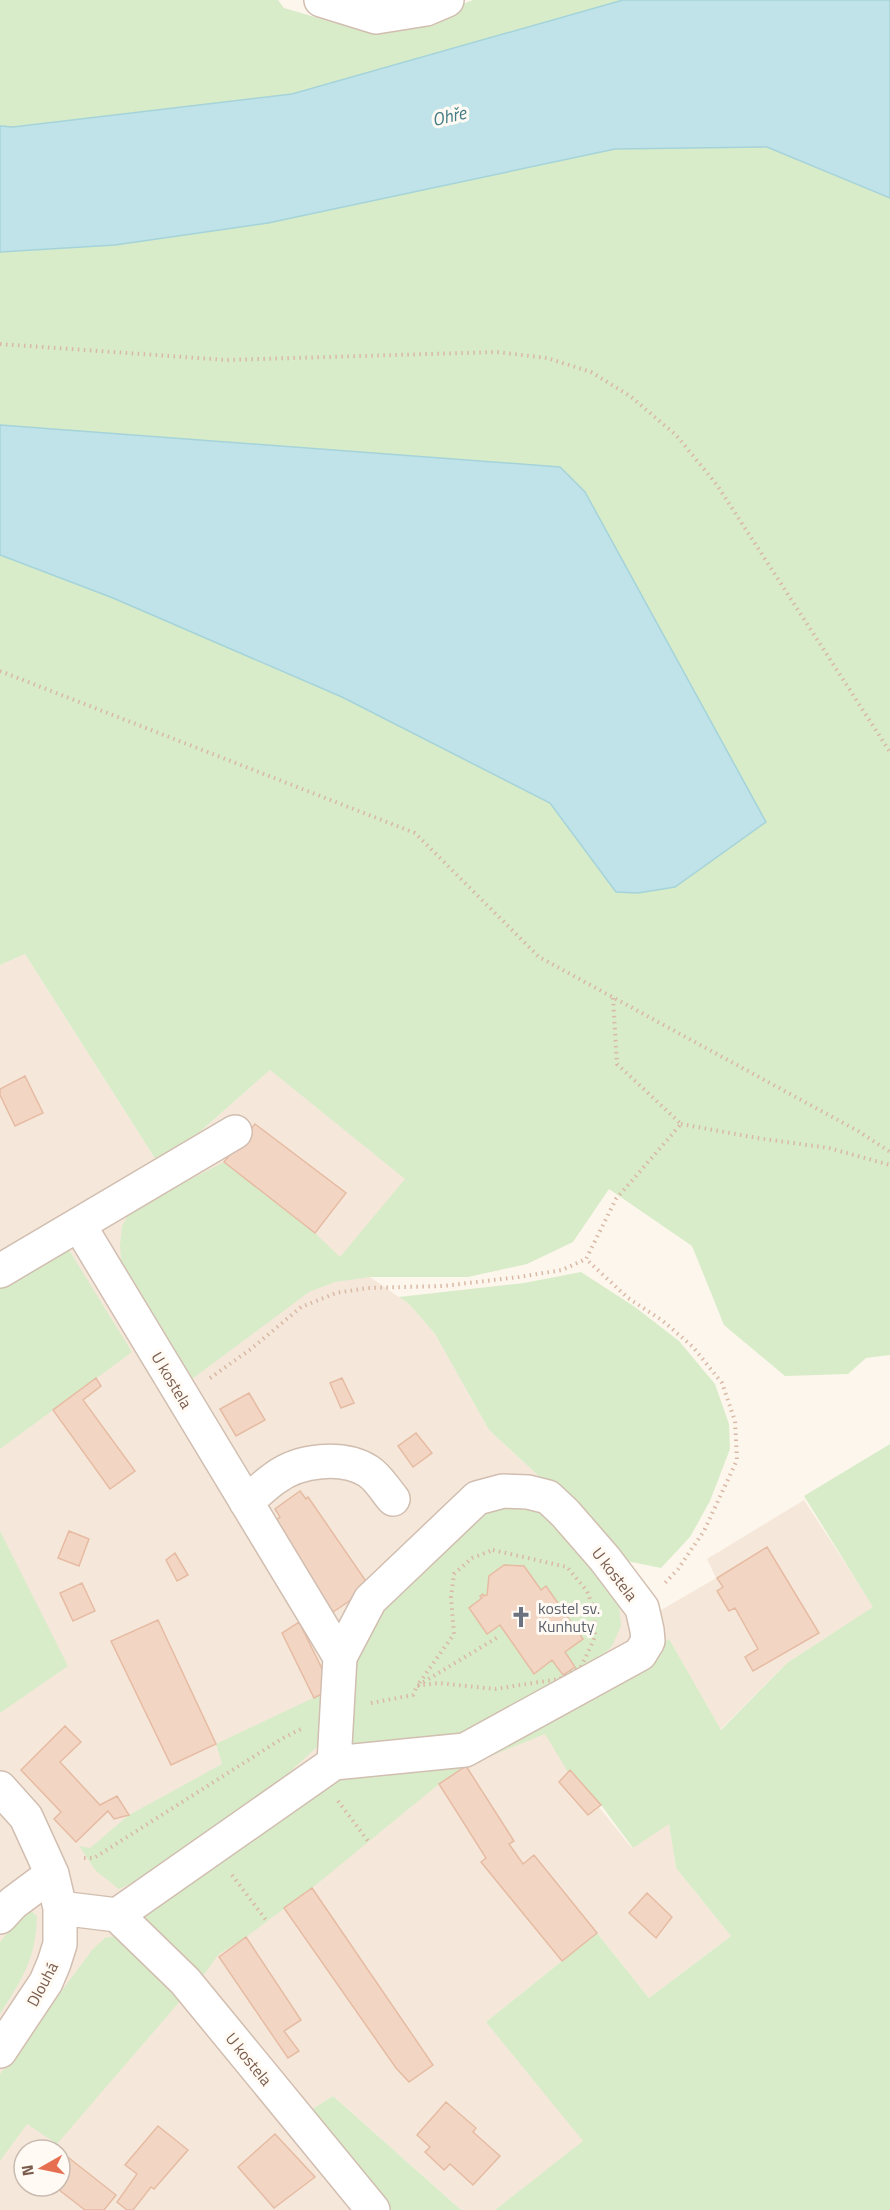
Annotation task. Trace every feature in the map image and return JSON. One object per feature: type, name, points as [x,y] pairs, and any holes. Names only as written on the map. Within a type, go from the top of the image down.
[{"type":"street","points":[[321,0],[376,17],[426,9],[447,0]]},
{"type":"street","points":[[0,1271],[235,1132]]},
{"type":"street","name":"U kostela","points":[[79,1225],[340,1657]]},
{"type":"street","points":[[246,1502],[276,1476],[303,1465],[324,1462],[349,1463],[370,1472],[393,1499]]},
{"type":"street","name":"U kostela","points":[[326,1768],[336,1713],[340,1657],[370,1600],[477,1498],[503,1491],[528,1492],[548,1497],[566,1513],[605,1559],[642,1608],[648,1641],[640,1654],[465,1750],[326,1768],[117,1915],[185,1982],[373,2210]]},
{"type":"street","name":"Dlouhá","points":[[0,1788],[26,1816],[52,1874],[60,1908],[60,1944],[54,1963],[46,1982],[0,2051]]},
{"type":"street","points":[[0,1917],[13,1903],[52,1874]]},
{"type":"street","points":[[60,1908],[117,1915]]},
{"type":"path","points":[[0,344],[226,360],[498,352],[547,358],[591,372],[630,396],[676,435],[717,485],[890,752]]},
{"type":"path","points":[[0,671],[415,832],[538,957],[858,1131],[890,1152]]},
{"type":"path","points":[[613,998],[617,1064],[681,1124],[829,1148],[890,1165]]},
{"type":"path","points":[[183,1398],[251,1348],[301,1307],[336,1293],[367,1288],[443,1286],[519,1277],[562,1270],[586,1259],[616,1199],[681,1124]]},
{"type":"path","points":[[586,1259],[628,1298],[663,1322],[693,1347],[722,1383],[735,1421],[737,1460],[704,1531],[678,1569],[642,1608]]},
{"type":"path","points":[[78,1851],[86,1860],[94,1858],[283,1738],[336,1713],[358,1705],[413,1695],[417,1686],[454,1634],[451,1597],[454,1574],[472,1557],[493,1550],[567,1567],[586,1591],[594,1610],[595,1637],[580,1667],[559,1679],[495,1689],[438,1683],[417,1686]]},
{"type":"path","points":[[417,1686],[498,1637]]},
{"type":"path","points":[[326,1768],[368,1841]]},
{"type":"path","points":[[212,1848],[266,1920]]},
{"type":"shaded area","points":[[25,954],[156,1160],[185,1145],[270,1070],[406,1179],[341,1257],[409,1304],[435,1334],[489,1430],[558,1494],[656,1613],[716,1578],[707,1559],[804,1500],[874,1607],[787,1663],[720,1730],[570,1771],[632,1848],[669,1823],[676,1868],[731,1936],[649,1998],[597,1933],[486,2022],[584,2141],[495,2210],[461,2210],[333,2096],[309,2112],[390,2210],[0,2210],[0,965]]},
{"type":"green space","points":[[0,0],[278,0],[284,8],[359,30],[425,19],[473,0],[623,0],[292,94],[13,127],[0,126]]},
{"type":"green space","points":[[767,147],[890,198],[890,1355],[866,1358],[848,1374],[785,1376],[724,1325],[692,1246],[609,1189],[573,1242],[527,1264],[468,1277],[370,1277],[335,1282],[309,1292],[188,1382],[122,1272],[120,1246],[122,1226],[131,1210],[224,1162],[315,1233],[340,1257],[405,1179],[270,1070],[185,1145],[156,1160],[25,954],[0,965],[0,555],[113,598],[342,697],[550,803],[616,892],[560,467],[0,425],[0,252],[115,245],[300,216],[615,149]]},
{"type":"green space","points":[[58,1247],[69,1250],[132,1352],[0,1449],[0,1283]]},
{"type":"green space","points":[[581,1272],[635,1307],[679,1341],[715,1384],[729,1424],[730,1449],[710,1501],[690,1537],[661,1568],[622,1560],[558,1494],[489,1430],[435,1334],[409,1304],[399,1297],[524,1283]]},
{"type":"green space","points":[[890,1444],[890,2210],[495,2210],[583,2141],[486,2022],[597,1933],[649,1998],[731,1936],[676,1868],[669,1824],[633,1848],[601,1805],[570,1771],[568,1772],[545,1734],[466,1766],[439,1784],[312,1888],[219,1954],[197,1984],[142,1916],[339,1772],[452,1760],[628,1670],[669,1639],[721,1730],[787,1663],[873,1607],[804,1496]]},
{"type":"green space","points":[[535,1503],[618,1594],[621,1626],[612,1646],[599,1659],[473,1729],[433,1741],[350,1744],[349,1728],[355,1696],[354,1677],[357,1655],[381,1612],[477,1509]]},
{"type":"green space","points":[[0,1531],[68,1666],[0,1713]]},
{"type":"green space","points":[[332,1689],[324,1730],[316,1748],[284,1777],[141,1879],[119,1889],[96,1871],[79,1846],[90,1848],[129,1815],[222,1764],[216,1744]]},
{"type":"green space","points":[[31,1911],[37,1916],[31,1957],[0,2014],[0,1942],[24,1912]]},
{"type":"green space","points":[[118,1935],[181,2000],[62,2138],[48,2138],[27,2124],[17,2138],[12,2138],[12,2145],[0,2161],[0,2074],[92,1950],[105,1938]]},
{"type":"green space","points":[[333,2096],[461,2210],[390,2210],[308,2112]]},
{"type":"water","name":"Ohře","points":[[623,0],[890,0],[890,198],[767,147],[615,149],[268,223],[115,245],[0,252],[0,126],[13,127],[292,94]]},
{"type":"water","points":[[0,425],[560,467],[585,492],[766,822],[675,887],[638,893],[616,892],[550,803],[342,697],[113,598],[0,555]]},
{"type":"building","points":[[25,1076],[43,1113],[15,1126],[0,1095],[0,1089]]},
{"type":"building","points":[[255,1124],[346,1193],[315,1233],[224,1162]]},
{"type":"building","points":[[96,1378],[101,1386],[83,1400],[135,1471],[110,1489],[53,1410]]},
{"type":"building","points":[[342,1378],[354,1403],[341,1408],[330,1383]]},
{"type":"building","points":[[249,1393],[265,1420],[236,1436],[220,1409]]},
{"type":"building","points":[[416,1433],[432,1453],[413,1467],[398,1446]]},
{"type":"building","points":[[300,1491],[306,1499],[308,1497],[370,1587],[333,1612],[271,1524],[280,1517],[275,1509]]},
{"type":"building","points":[[69,1531],[89,1539],[79,1566],[58,1558]]},
{"type":"building","points":[[767,1547],[819,1633],[753,1671],[745,1657],[758,1649],[735,1608],[729,1611],[717,1591],[723,1587],[717,1578]]},
{"type":"building","points":[[175,1553],[188,1575],[177,1581],[166,1560]]},
{"type":"building","name":"kostel sv. Kunhuty","points":[[504,1565],[524,1566],[541,1590],[546,1586],[583,1639],[565,1652],[575,1667],[563,1675],[552,1660],[534,1674],[500,1625],[487,1634],[469,1608],[482,1598],[480,1596],[487,1595],[489,1576]]},
{"type":"building","points":[[82,1583],[95,1611],[73,1621],[60,1593]]},
{"type":"building","points":[[158,1620],[216,1744],[171,1765],[111,1641]]},
{"type":"building","points":[[299,1622],[332,1689],[314,1698],[282,1633]]},
{"type":"building","points":[[65,1726],[81,1742],[60,1762],[100,1805],[117,1796],[129,1815],[114,1819],[108,1811],[76,1842],[54,1819],[61,1812],[21,1770]]},
{"type":"building","points":[[466,1766],[514,1841],[509,1844],[523,1864],[534,1855],[597,1933],[562,1961],[481,1862],[486,1858],[439,1784]]},
{"type":"building","points":[[570,1770],[601,1805],[588,1815],[559,1782]]},
{"type":"building","points":[[312,1888],[433,2065],[409,2082],[396,2068],[284,1908]]},
{"type":"building","points":[[647,1893],[672,1917],[656,1938],[629,1913]]},
{"type":"building","points":[[246,1937],[301,2020],[284,2031],[299,2051],[288,2058],[219,1957]]},
{"type":"building","points":[[446,2102],[476,2128],[473,2132],[500,2156],[473,2185],[450,2164],[444,2170],[425,2152],[430,2147],[417,2135]]},
{"type":"building","points":[[158,2126],[188,2150],[154,2189],[151,2187],[133,2210],[127,2210],[117,2202],[137,2174],[125,2165]]},
{"type":"building","points":[[275,2134],[315,2177],[274,2208],[238,2167]]},
{"type":"building","points":[[72,2160],[116,2195],[104,2210],[85,2210],[70,2198],[72,2198]]},
{"type":"place","name":"kostel sv. Kunhuty","points":[[521,1617]]}]
